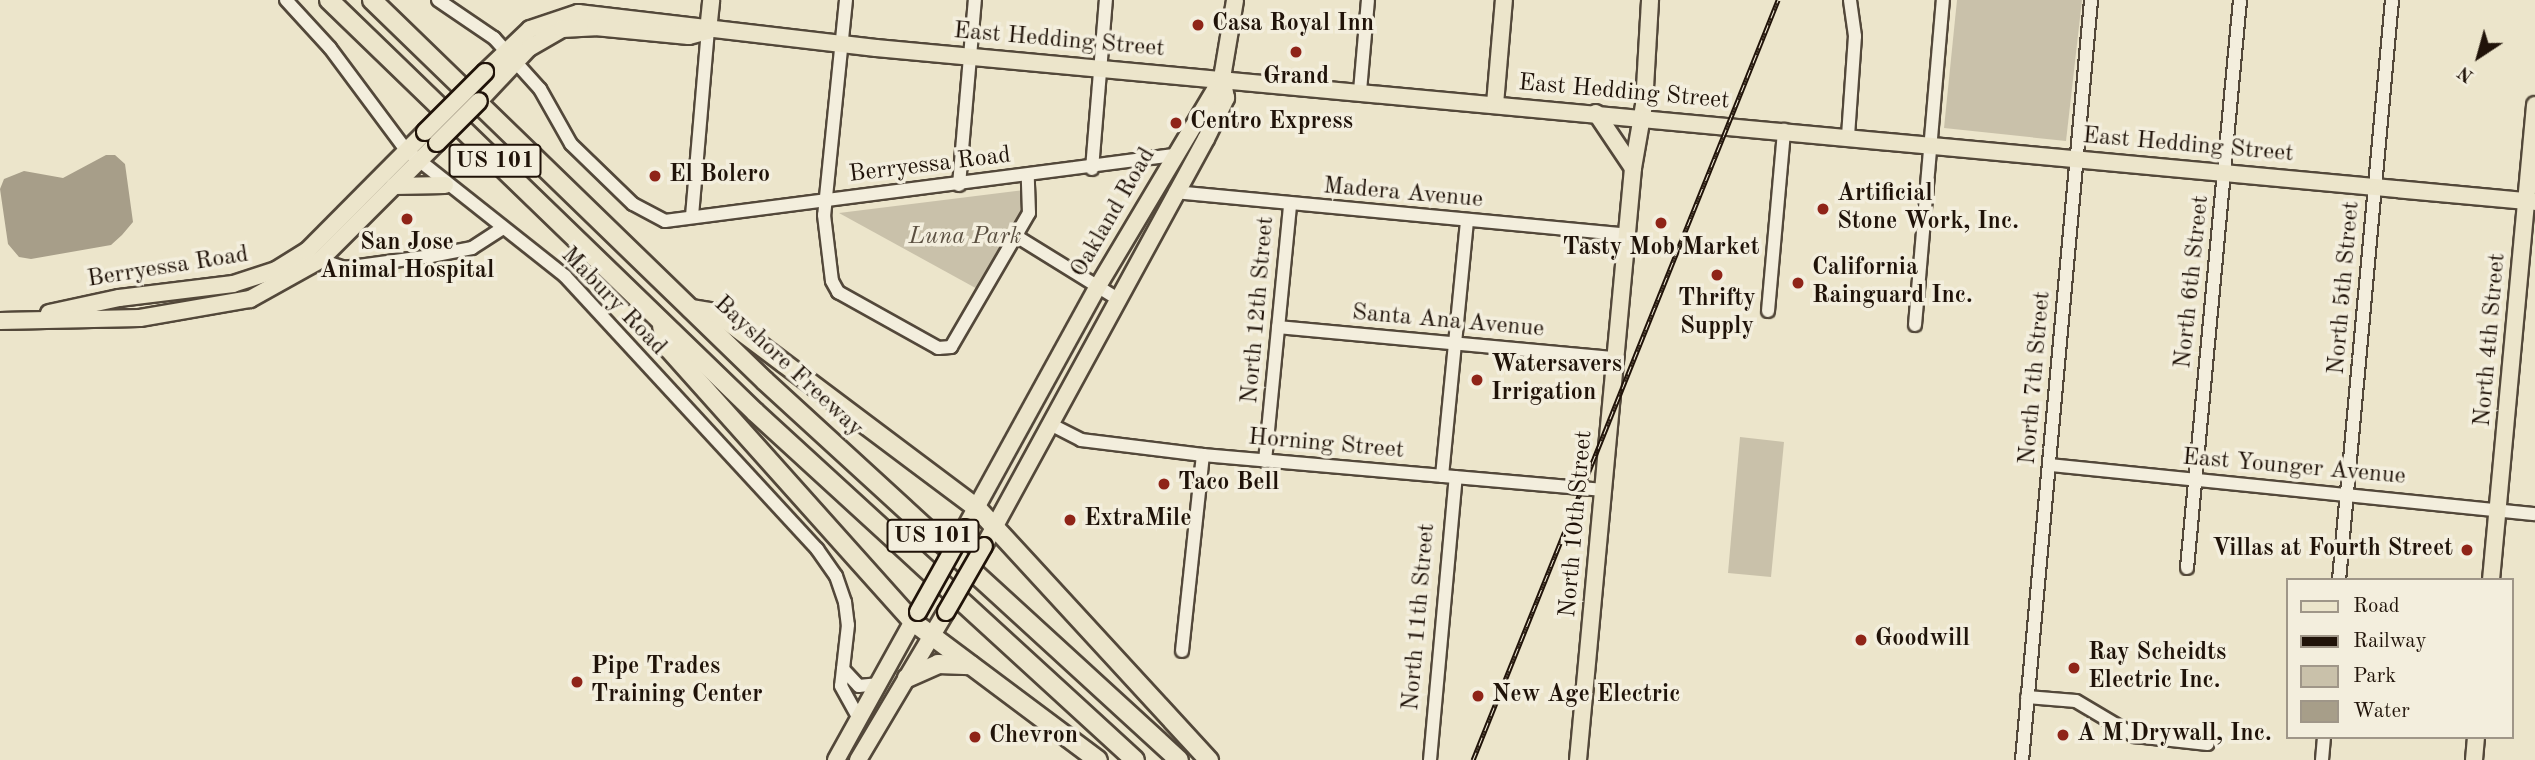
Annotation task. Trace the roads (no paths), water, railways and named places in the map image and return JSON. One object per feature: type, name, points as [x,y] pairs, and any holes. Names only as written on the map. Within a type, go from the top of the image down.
[{"type":"highway","name":"US 101","points":[[328,0],[661,323],[1135,760]]},
{"type":"highway","name":"Bayshore Freeway","points":[[372,0],[691,309],[1179,760]]},
{"type":"highway","points":[[691,309],[717,313],[976,508],[995,525],[1209,760]]},
{"type":"highway","points":[[661,323],[669,349],[915,617],[971,665],[1098,760]]},
{"type":"highway","points":[[907,678],[938,664],[971,665]]},
{"type":"main road","points":[[708,31],[711,0]]},
{"type":"main road","points":[[1222,78],[1235,0]]},
{"type":"main road","points":[[1494,104],[1504,0]]},
{"type":"main road","name":"North 10th Street","points":[[1578,760],[1633,168],[1639,118],[1644,105],[1650,0]]},
{"type":"main road","name":"East Hedding Street","points":[[412,156],[491,77],[537,25],[580,7],[693,24],[708,31],[2531,201]]},
{"type":"main road","name":"East Hedding Street","points":[[510,56],[545,37],[574,27],[689,36],[708,31]]},
{"type":"main road","name":"Oakland Road","points":[[836,760],[1098,286],[1222,78]]},
{"type":"main road","name":"Oakland Road","points":[[858,760],[984,546],[1226,98],[1222,78]]},
{"type":"main road","name":"North 4th Street","points":[[2491,578],[2531,201],[2535,105]]},
{"type":"main road","points":[[1596,113],[1633,168]]},
{"type":"main road","name":"Berryessa Road","points":[[8,320],[140,318],[231,305],[277,288],[320,260],[394,186],[412,156]]},
{"type":"main road","name":"Berryessa Road","points":[[8,320],[119,298],[233,284],[276,270],[307,251],[412,156]]},
{"type":"main road","points":[[394,186],[445,185]]},
{"type":"main road","points":[[2474,760],[2476,739]]},
{"type":"street","name":"Mabury Road","points":[[286,0],[330,48],[412,156],[584,296],[817,549],[836,576],[845,602],[841,686],[859,719]]},
{"type":"street","points":[[846,0],[825,201],[832,281],[838,292],[938,348],[957,343],[1029,213],[1028,177]]},
{"type":"street","points":[[959,185],[975,0]]},
{"type":"street","points":[[1091,169],[1106,0]]},
{"type":"street","points":[[1360,91],[1368,0]]},
{"type":"street","points":[[1848,136],[1855,36],[1850,0]]},
{"type":"street","points":[[1915,325],[1943,0]]},
{"type":"street","name":"North 7th Street","points":[[2022,760],[2091,0]]},
{"type":"street","name":"North 6th Street","points":[[2187,568],[2240,0]]},
{"type":"street","name":"North 5th Street","points":[[2339,578],[2392,0]]},
{"type":"street","name":"Berryessa Road","points":[[442,1],[510,56],[540,89],[571,144],[634,204],[666,221],[692,216],[717,217],[825,201],[1091,169],[1174,155]]},
{"type":"street","points":[[692,216],[708,31]]},
{"type":"street","points":[[1768,310],[1784,130]]},
{"type":"street","name":"Madera Avenue","points":[[1175,192],[1627,235]]},
{"type":"street","name":"North 12th Street","points":[[1265,461],[1290,205]]},
{"type":"street","name":"North 11th Street","points":[[1430,760],[1456,344],[1467,221]]},
{"type":"street","points":[[320,260],[344,268],[431,256],[472,248],[503,228]]},
{"type":"street","points":[[1016,236],[1118,299]]},
{"type":"street","name":"Santa Ana Avenue","points":[[1278,327],[1615,358]]},
{"type":"street","name":"Horning Street","points":[[1050,424],[1081,440],[1203,455],[1603,490]]},
{"type":"street","points":[[1182,651],[1203,455]]},
{"type":"street","name":"East Younger Avenue","points":[[2050,465],[2535,514]]},
{"type":"street","points":[[843,669],[859,686],[877,684]]},
{"type":"street","points":[[2027,697],[2076,701],[2135,736],[2208,744]]},
{"type":"street","points":[[2322,760],[2324,739]]},
{"type":"water","points":[[106,155],[115,155],[125,164],[133,222],[122,235],[111,245],[31,259],[19,257],[8,244],[0,189],[4,179],[24,171],[63,178]]},
{"type":"railway","points":[[1473,760],[1778,0]]},
{"type":"place","name":"Casa Royal Inn","points":[[1198,25]]},
{"type":"place","name":"Grand","points":[[1296,52]]},
{"type":"place","name":"Centro Express","points":[[1176,123]]},
{"type":"place","name":"El Bolero","points":[[655,176]]},
{"type":"place","name":"Artificial Stone Work, Inc.","points":[[1823,209]]},
{"type":"place","name":"San Jose Animal Hospital","points":[[407,219]]},
{"type":"place","name":"Tasty Mob Market","points":[[1661,223]]},
{"type":"place","name":"Thrifty Supply","points":[[1717,275]]},
{"type":"place","name":"California Rainguard Inc.","points":[[1798,283]]},
{"type":"place","name":"Watersavers Irrigation","points":[[1477,380]]},
{"type":"place","name":"Taco Bell","points":[[1164,484]]},
{"type":"place","name":"ExtraMile","points":[[1070,520]]},
{"type":"place","name":"Villas at Fourth Street","points":[[2467,550]]},
{"type":"place","name":"Goodwill","points":[[1861,640]]},
{"type":"place","name":"Ray Scheidts Electric Inc.","points":[[2074,668]]},
{"type":"place","name":"Pipe Trades Training Center","points":[[577,682]]},
{"type":"place","name":"New Age Electric","points":[[1478,696]]},
{"type":"place","name":"A M Drywall, Inc.","points":[[2063,735]]},
{"type":"place","name":"Chevron","points":[[975,737]]},
{"type":"park label","name":"Luna Park","points":[[965,238]]}]
